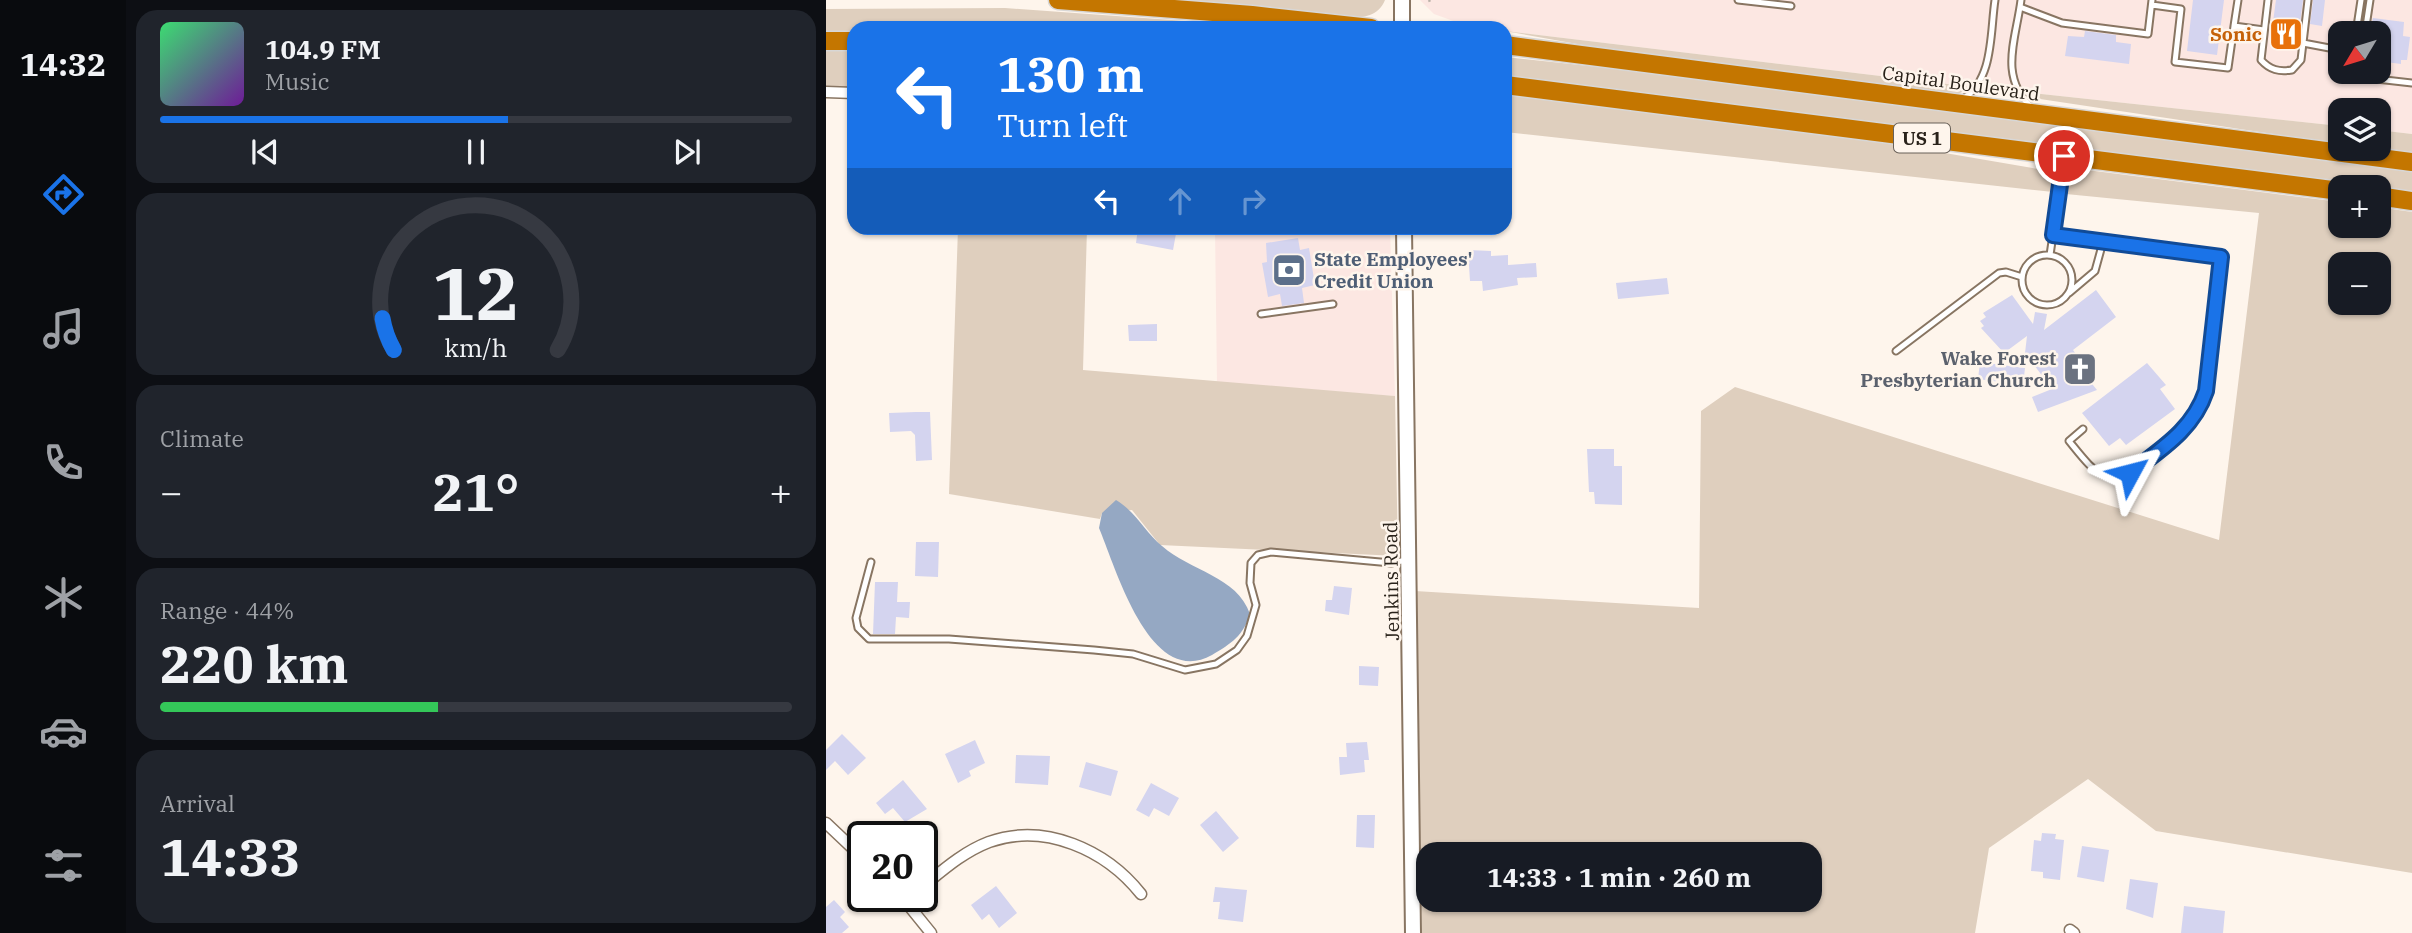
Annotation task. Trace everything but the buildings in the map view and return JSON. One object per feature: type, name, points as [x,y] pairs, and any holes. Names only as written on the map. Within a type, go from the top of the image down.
[{"type":"highway","points":[[1058,0],[1307,21]]},
{"type":"highway","points":[[826,41],[847,41]]},
{"type":"highway","name":"Capital Boulevard","points":[[1512,46],[2412,162]]},
{"type":"highway","name":"US 1","points":[[1512,86],[2328,189]]},
{"type":"highway","points":[[2391,198],[2412,201]]},
{"type":"street","points":[[1402,0],[1402,21]]},
{"type":"street","points":[[826,92],[847,93]]},
{"type":"street","name":"Jenkins Road","points":[[1404,235],[1413,933]]},
{"type":"street","points":[[826,823],[847,843]]},
{"type":"street","points":[[938,874],[957,859],[990,842],[1053,838],[1090,850],[1124,873],[1141,894]]},
{"type":"street","points":[[916,912],[931,933]]},
{"type":"lane","points":[[1738,0],[1791,6]]},
{"type":"lane","points":[[1955,104],[1971,94],[1985,74],[1995,0]]},
{"type":"lane","points":[[2021,0],[2010,68],[2016,92],[2039,115]]},
{"type":"lane","points":[[2183,0],[2175,62],[2228,68],[2238,0]]},
{"type":"lane","points":[[2268,0],[2261,60],[2270,69],[2285,71],[2296,67],[2303,43],[2308,0]]},
{"type":"lane","points":[[2358,21],[2361,0]]},
{"type":"lane","points":[[2367,21],[2370,0]]},
{"type":"lane","points":[[2020,8],[2062,23],[2148,34],[2152,3],[2181,9]]},
{"type":"lane","points":[[2234,26],[2264,30]]},
{"type":"lane","points":[[2303,43],[2328,48]]},
{"type":"lane","points":[[2391,79],[2412,83]]},
{"type":"lane","points":[[2050,255],[2064,156]]},
{"type":"lane","points":[[2053,235],[2221,257],[2206,391],[2194,419],[2152,456],[2119,477],[2098,474],[2068,441],[2083,429]]},
{"type":"lane","points":[[2067,295],[2072,279],[2065,263],[2050,255],[2035,258],[2024,270],[2022,277],[2025,292],[2037,303],[2053,304],[2067,295],[2095,271],[2103,242]]},
{"type":"lane","points":[[1896,351],[1999,273],[2006,272],[2022,277]]},
{"type":"lane","points":[[1261,314],[1333,304]]},
{"type":"lane","points":[[871,562],[856,618],[858,628],[869,639],[949,639],[1094,650],[1133,654],[1185,670],[1216,664],[1237,650],[1247,636],[1256,605],[1249,571],[1251,563],[1258,555],[1271,552],[1306,554],[1391,563],[1410,560]]},
{"type":"shaded area","points":[[1168,0],[1385,0],[1375,13],[1365,17],[1348,18]]},
{"type":"shaded area","points":[[1420,0],[2412,0],[2412,134],[2391,132],[2391,98],[2328,98],[2328,125],[1939,83],[1512,32],[1512,21],[1453,21],[1434,14]]},
{"type":"shaded area","points":[[1005,8],[1186,21],[847,21],[847,34],[826,34],[826,9]]},
{"type":"shaded area","points":[[1512,32],[1972,87],[1960,93],[1952,93],[1622,52]]},
{"type":"shaded area","points":[[826,49],[847,49],[847,87],[826,87]]},
{"type":"shaded area","points":[[1512,58],[1711,79],[2412,170],[2412,191],[2391,189],[2391,175],[2328,175],[2328,182],[1512,76]]},
{"type":"shaded area","points":[[1512,91],[1898,145],[2044,170],[2053,178],[2053,192],[1512,133]]},
{"type":"shaded area","points":[[2032,93],[2328,125],[2328,142],[2040,99]]},
{"type":"shaded area","points":[[2391,132],[2412,134],[2412,153],[2391,151]]},
{"type":"shaded area","points":[[2079,169],[2328,200],[2328,238],[2391,238],[2391,209],[2412,212],[2412,873],[2156,831],[2088,779],[1989,848],[1975,933],[1422,933],[1422,912],[1822,912],[1822,842],[1420,842],[1415,591],[1699,608],[1701,411],[1735,387],[2219,540],[2259,213],[2066,194],[2069,180]]},
{"type":"shaded area","points":[[958,235],[1087,235],[1083,370],[1395,396],[1398,556],[1160,545],[1132,510],[1102,513],[1100,519],[949,494]]},
{"type":"shaded area","points":[[1215,235],[1390,235],[1395,396],[1217,383]]},
{"type":"water","points":[[1116,500],[1173,555],[1224,582],[1244,601],[1250,614],[1244,628],[1231,643],[1212,655],[1190,661],[1171,656],[1153,641],[1126,595],[1099,528],[1102,513]]},
{"type":"place","name":"Sonic","points":[[2286,34]]},
{"type":"place","name":"State Employees' Credit Union","points":[[1289,270]]},
{"type":"place","name":"Wake Forest Presbyterian Church","points":[[2080,369]]},
{"type":"route","points":[[2064,156],[2053,235],[2221,257],[2206,391],[2201,406],[2184,430],[2130,473]]}]
